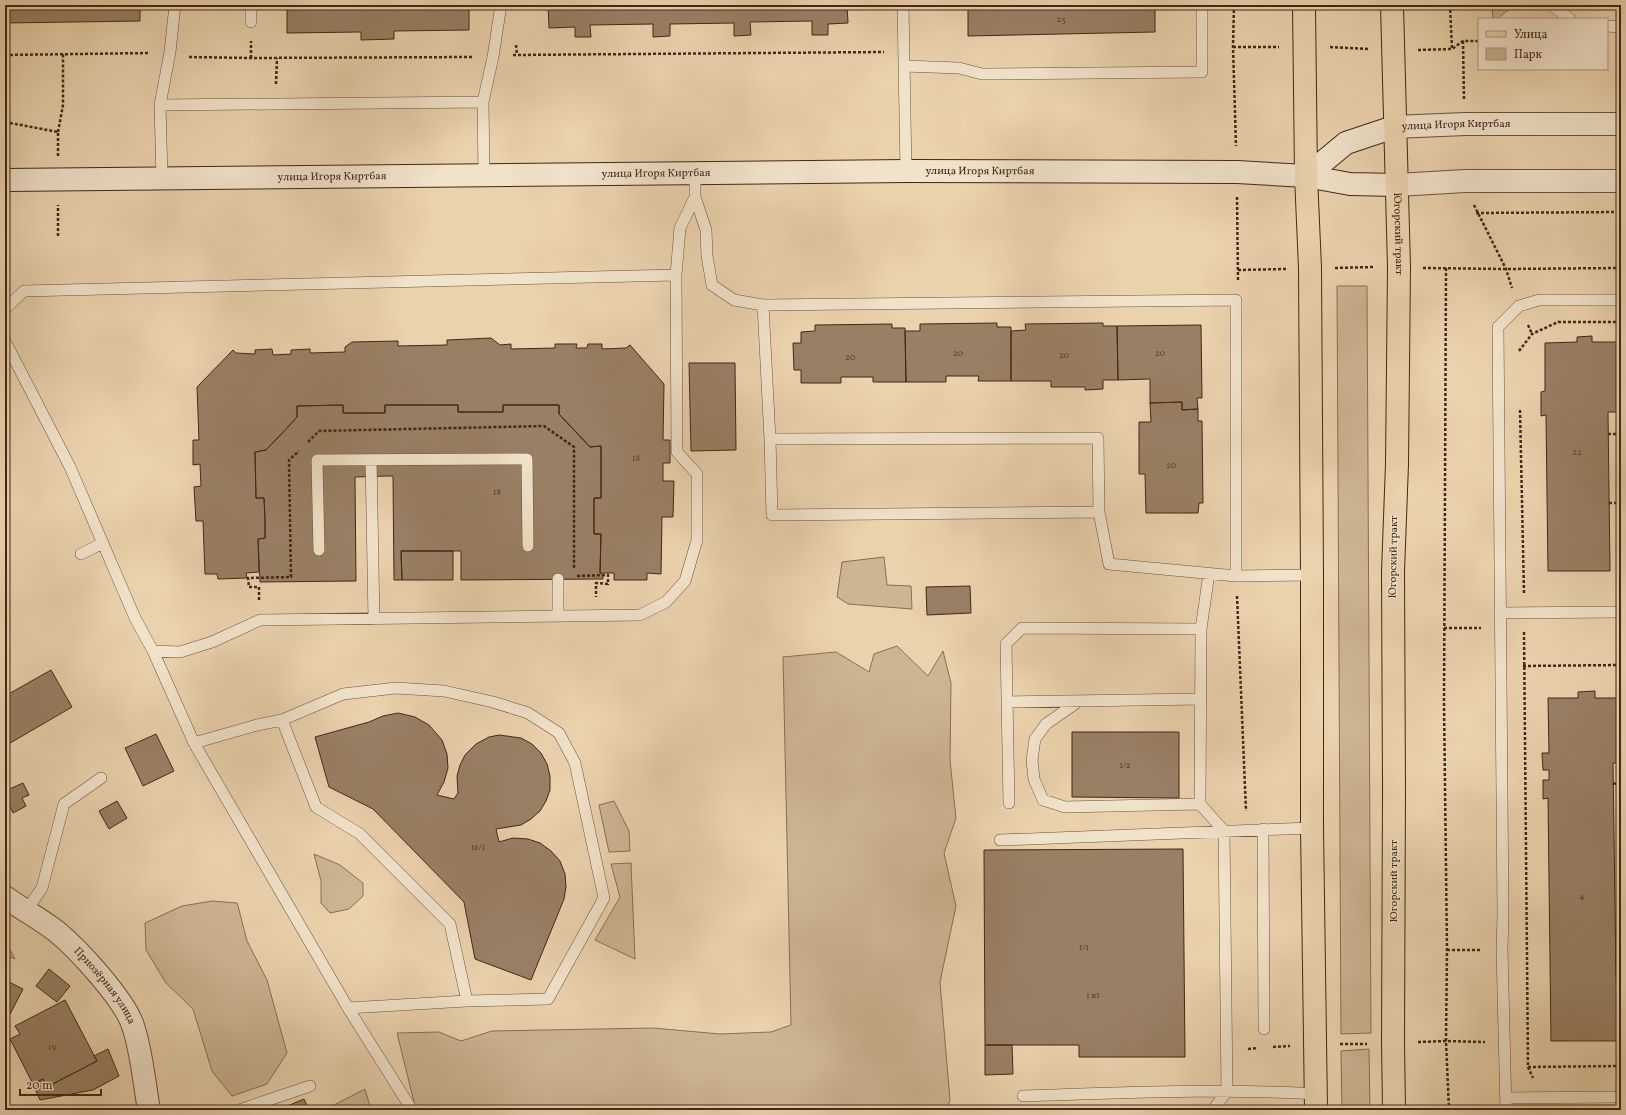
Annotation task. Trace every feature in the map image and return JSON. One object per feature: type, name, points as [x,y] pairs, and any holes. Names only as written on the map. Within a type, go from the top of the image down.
[{"type":"main road","points":[[1304,5],[1306,176],[1310,268],[1312,828],[1316,1102]]},
{"type":"main road","name":"Югорский тракт","points":[[1392,5],[1394,127],[1399,267],[1397,464],[1393,572],[1394,797],[1392,1043],[1394,1110]]},
{"type":"main road","name":"улица Игоря Киртбая","points":[[1306,176],[1346,143],[1394,127],[1465,124],[1621,124]]},
{"type":"main road","name":"улица Игоря Киртбая","points":[[5,180],[906,171],[1237,172],[1306,176],[1350,184],[1397,185],[1465,182],[1621,181]]},
{"type":"main road","name":"Приозёрная улица","points":[[5,898],[56,931],[91,966],[117,999],[132,1024],[140,1055],[149,1110]]},
{"type":"lane","points":[[162,178],[160,105],[170,52],[175,5]]},
{"type":"lane","points":[[251,5],[251,22]]},
{"type":"lane","points":[[484,175],[483,102],[493,57],[501,5]]},
{"type":"lane","points":[[903,5],[906,171]]},
{"type":"lane","points":[[904,66],[959,68],[982,74],[1202,72],[1202,5]]},
{"type":"lane","points":[[1551,5],[1569,18]]},
{"type":"lane","points":[[1608,26],[1621,27]]},
{"type":"lane","points":[[160,105],[483,102]]},
{"type":"lane","points":[[694,173],[695,197],[706,230],[707,256],[712,285],[734,300],[763,305],[1236,300],[1236,576]]},
{"type":"lane","points":[[153,651],[180,652],[212,642],[260,620],[640,615],[666,602],[685,581],[697,540],[697,474],[676,452],[676,275],[680,228],[695,197]]},
{"type":"lane","points":[[5,309],[24,291],[676,275]]},
{"type":"lane","points":[[1506,1110],[1502,950],[1503,914],[1498,327],[1519,306],[1539,300],[1621,300]]},
{"type":"lane","points":[[763,305],[770,439],[772,515],[1099,512]]},
{"type":"lane","points":[[5,341],[70,467],[135,618],[153,651],[194,743],[348,1008],[412,1110]]},
{"type":"lane","points":[[770,439],[1098,438],[1099,512],[1109,564],[1236,576],[1312,575]]},
{"type":"lane","points":[[319,550],[317,460],[527,459],[528,546]]},
{"type":"lane","points":[[371,460],[374,619]]},
{"type":"lane","points":[[81,554],[103,542]]},
{"type":"lane","points":[[1209,573],[1201,629],[1200,804],[1224,831],[1227,1091],[1213,1110]]},
{"type":"lane","points":[[558,579],[558,616]]},
{"type":"lane","points":[[1501,613],[1621,612]]},
{"type":"lane","points":[[1009,803],[1006,644],[1022,628],[1201,629]]},
{"type":"lane","points":[[194,743],[257,724],[282,720],[343,694],[396,688],[444,691],[493,702],[528,713],[559,733],[575,763],[604,898],[548,999],[468,1001],[348,1008]]},
{"type":"lane","points":[[1008,702],[1200,699]]},
{"type":"lane","points":[[1079,701],[1046,724],[1036,739],[1032,760],[1034,779],[1043,800],[1065,807],[1200,804]]},
{"type":"lane","points":[[282,720],[316,807],[360,834],[450,924],[468,1001]]},
{"type":"lane","points":[[26,912],[42,888],[64,804],[101,778]]},
{"type":"lane","points":[[1000,840],[1312,828]]},
{"type":"lane","points":[[1263,829],[1264,1029]]},
{"type":"lane","points":[[239,1110],[310,1086]]},
{"type":"lane","points":[[1022,1096],[1264,1091],[1316,1102]]},
{"type":"lane","points":[[1506,1098],[1621,1097]]},
{"type":"path","points":[[1450,5],[1452,49]]},
{"type":"path","points":[[1234,46],[1350,47],[1393,51],[1452,49],[1463,41],[1478,41]]},
{"type":"path","points":[[5,55],[170,52],[195,58],[277,58],[493,57],[517,55],[904,51]]},
{"type":"path","points":[[58,132],[63,105],[63,54]]},
{"type":"path","points":[[276,104],[277,58]]},
{"type":"path","points":[[1476,213],[1621,212]]},
{"type":"path","points":[[1238,270],[1399,267],[1506,270],[1621,268]]},
{"type":"path","points":[[1446,268],[1444,703],[1447,942],[1446,1041],[1449,1110]]},
{"type":"path","points":[[1519,359],[1519,351],[1532,334],[1558,322],[1621,322]]},
{"type":"path","points":[[1520,406],[1524,613],[1523,666],[1528,1067],[1543,1097]]},
{"type":"path","points":[[1608,434],[1621,434]]},
{"type":"path","points":[[1609,503],[1621,503]]},
{"type":"path","points":[[596,583],[608,584],[608,575],[603,576]]},
{"type":"path","points":[[259,587],[249,587],[248,578],[260,578]]},
{"type":"path","points":[[1523,666],[1621,666]]},
{"type":"path","points":[[1613,783],[1621,786]]},
{"type":"path","points":[[1615,961],[1621,958]]},
{"type":"path","points":[[1528,1067],[1621,1066]]},
{"type":"green space","points":[[1492,5],[1515,5],[1498,18],[1493,18]]},
{"type":"green space","points":[[1337,286],[1367,286],[1371,1033],[1341,1034]]},
{"type":"green space","points":[[884,557],[887,585],[911,586],[912,609],[848,604],[837,597],[842,562]]},
{"type":"green space","points":[[897,646],[928,676],[943,651],[951,683],[950,760],[956,818],[944,853],[956,906],[940,982],[950,1100],[946,1110],[416,1110],[397,1033],[439,1032],[461,1041],[492,1031],[653,1028],[720,1034],[771,1032],[791,1025],[783,657],[836,652],[869,672],[874,654]]},
{"type":"green space","points":[[614,801],[629,831],[630,851],[609,852],[599,805]]},
{"type":"green space","points":[[314,854],[340,865],[363,883],[363,896],[349,909],[330,913],[321,903],[321,881]]},
{"type":"green space","points":[[631,863],[635,959],[595,940],[620,897],[611,864]]},
{"type":"green space","points":[[212,901],[237,903],[247,941],[267,980],[287,1053],[267,1084],[232,1096],[212,1071],[193,1009],[166,983],[146,950],[145,923],[182,906]]},
{"type":"green space","points":[[5,940],[15,959],[5,955]]},
{"type":"green space","points":[[1369,1049],[1370,1110],[1342,1110],[1341,1051]]},
{"type":"green space","points":[[365,1089],[371,1110],[332,1110],[332,1106]]},
{"type":"building","points":[[5,5],[140,5],[140,21],[5,23]]},
{"type":"building","points":[[287,5],[469,5],[469,30],[394,31],[394,39],[361,40],[361,32],[287,33]]},
{"type":"building","points":[[548,5],[847,5],[848,23],[828,24],[828,35],[812,35],[812,21],[750,22],[751,35],[734,36],[734,23],[670,24],[670,36],[653,37],[653,24],[590,25],[591,37],[575,37],[575,27],[549,28]]},
{"type":"building","points":[[968,5],[1155,5],[1155,32],[968,36]]},
{"type":"building","points":[[997,323],[997,327],[1011,327],[1011,381],[978,381],[979,376],[946,376],[946,382],[906,382],[905,331],[920,331],[920,324]]},
{"type":"building","points":[[1103,323],[1103,326],[1117,326],[1118,380],[1103,380],[1103,389],[1085,390],[1085,387],[1051,387],[1051,381],[1011,381],[1011,331],[1026,330],[1025,324]]},
{"type":"building","points":[[892,324],[892,328],[905,328],[906,382],[873,382],[873,377],[841,377],[841,383],[801,383],[801,370],[794,370],[793,343],[801,343],[801,332],[815,331],[815,325]]},
{"type":"building","points":[[1201,325],[1202,398],[1197,398],[1198,409],[1182,410],[1182,402],[1150,403],[1150,379],[1118,380],[1117,326]]},
{"type":"building","points":[[1592,336],[1592,342],[1621,342],[1621,412],[1608,412],[1610,571],[1548,571],[1546,415],[1541,416],[1541,392],[1545,391],[1545,343],[1577,342],[1577,337]]},
{"type":"building","points":[[491,338],[500,345],[511,344],[511,349],[555,348],[555,344],[577,344],[576,348],[587,348],[588,344],[602,344],[602,349],[626,348],[630,345],[664,384],[663,440],[670,440],[670,463],[663,463],[663,481],[674,481],[673,517],[662,517],[661,574],[647,573],[647,580],[614,580],[614,573],[600,573],[601,534],[594,534],[594,498],[601,498],[601,446],[590,447],[559,414],[559,405],[503,405],[503,412],[458,412],[458,405],[385,405],[385,413],[343,413],[343,405],[297,406],[297,417],[287,428],[266,450],[255,452],[256,498],[264,498],[265,518],[265,538],[258,539],[259,572],[246,573],[247,578],[218,579],[217,574],[205,574],[203,521],[196,521],[194,487],[201,486],[200,464],[193,465],[193,440],[199,440],[197,387],[233,350],[236,353],[255,354],[255,350],[272,349],[273,355],[291,354],[291,350],[310,349],[310,353],[345,352],[345,347],[352,342],[398,341],[398,346],[447,345],[447,340]]},
{"type":"building","points":[[689,363],[735,363],[736,450],[691,451]]},
{"type":"building","points":[[1182,402],[1182,410],[1198,409],[1198,421],[1202,421],[1203,503],[1199,503],[1198,513],[1146,513],[1145,474],[1139,474],[1139,422],[1151,422],[1150,403]]},
{"type":"building","points":[[343,405],[343,413],[385,413],[385,405],[458,405],[458,412],[503,412],[503,405],[559,405],[559,414],[590,447],[601,446],[601,498],[594,498],[594,534],[601,534],[600,573],[603,575],[603,579],[461,580],[461,551],[401,551],[402,580],[394,580],[393,476],[387,476],[355,477],[356,581],[260,582],[258,539],[265,538],[265,518],[264,498],[256,498],[255,452],[266,450],[287,428],[297,417],[297,406]]},
{"type":"building","points":[[401,551],[453,551],[453,580],[402,580]]},
{"type":"building","points":[[970,586],[971,613],[927,615],[926,587]]},
{"type":"building","points":[[51,670],[72,707],[5,746],[5,696]]},
{"type":"building","points":[[1595,691],[1595,698],[1621,698],[1621,763],[1613,763],[1616,977],[1621,977],[1621,1041],[1551,1041],[1548,798],[1543,799],[1543,780],[1549,780],[1549,770],[1543,770],[1542,753],[1549,753],[1548,698],[1578,698],[1578,692]]},
{"type":"building","points":[[398,713],[415,717],[429,725],[442,740],[447,754],[448,768],[444,782],[437,795],[454,799],[458,793],[457,776],[465,755],[476,744],[489,737],[499,735],[521,738],[532,744],[541,753],[547,764],[550,776],[550,790],[540,811],[521,825],[496,829],[499,842],[513,838],[528,839],[540,843],[551,851],[560,861],[565,874],[566,887],[564,899],[531,980],[475,959],[464,902],[373,809],[329,787],[315,737],[369,722],[383,716]]},
{"type":"building","points":[[1072,732],[1179,732],[1179,798],[1072,797]]},
{"type":"building","points":[[156,734],[174,771],[143,786],[125,748]]},
{"type":"building","points":[[23,783],[29,795],[22,798],[26,806],[13,813],[5,796],[5,791]]},
{"type":"building","points":[[117,801],[127,818],[109,829],[99,811]]},
{"type":"building","points":[[1183,849],[1185,1057],[1079,1057],[1079,1045],[985,1045],[984,850]]},
{"type":"building","points":[[49,969],[70,986],[57,1002],[36,986]]},
{"type":"building","points":[[5,980],[23,989],[6,1022],[5,1022]]},
{"type":"building","points":[[65,1000],[97,1061],[47,1087],[43,1079],[33,1084],[10,1039],[20,1034],[15,1026]]},
{"type":"building","points":[[985,1045],[1012,1045],[1013,1074],[985,1075]]},
{"type":"building","points":[[108,1049],[119,1076],[93,1090],[40,1100],[33,1084],[43,1079],[47,1087],[97,1061],[94,1056]]},
{"type":"building","points":[[304,1099],[309,1110],[278,1110]]}]
